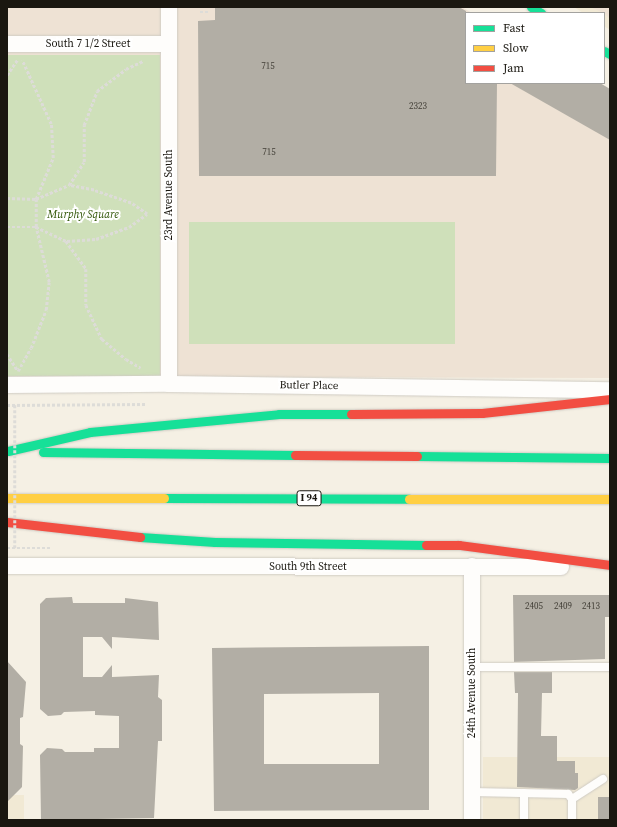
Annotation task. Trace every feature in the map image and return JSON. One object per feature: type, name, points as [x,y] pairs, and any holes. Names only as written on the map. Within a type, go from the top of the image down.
[{"type":"main road","points":[[7,452],[90,432],[208,419],[279,414],[482,413],[610,399]]},
{"type":"main road","points":[[7,452],[610,458]]},
{"type":"main road","name":"I 94","points":[[7,498],[610,499]]},
{"type":"main road","points":[[7,522],[92,533],[215,542],[459,544],[610,566]]},
{"type":"street","name":"23rd Avenue South","points":[[169,7],[169,384]]},
{"type":"street","name":"South 7 1/2 Street","points":[[7,44],[169,44]]},
{"type":"street","name":"Butler Place","points":[[7,385],[169,384],[610,390]]},
{"type":"street","name":"South 9th Street","points":[[7,566],[610,566]]},
{"type":"street","name":"24th Avenue South","points":[[472,566],[472,820]]},
{"type":"lane","points":[[472,667],[610,667]]},
{"type":"lane","points":[[572,799],[603,779]]},
{"type":"lane","points":[[472,792],[568,794],[572,799],[572,820]]},
{"type":"lane","points":[[524,793],[524,820]]},
{"type":"path","points":[[200,12],[210,12]]},
{"type":"path","points":[[7,75],[20,56],[51,124],[53,158],[36,199],[36,227],[50,282],[46,310],[31,348],[18,371],[7,354]]},
{"type":"path","points":[[7,198],[36,199],[69,185],[84,162],[84,125],[97,91],[126,70],[149,58]]},
{"type":"path","points":[[7,227],[36,227],[66,241],[96,239],[129,227],[147,214],[131,203],[94,190],[69,185]]},
{"type":"path","points":[[66,241],[86,269],[86,305],[102,339],[126,359],[147,371]]},
{"type":"path","points":[[7,405],[147,404]]},
{"type":"path","points":[[15,405],[15,548]]},
{"type":"shaded area","points":[[7,7],[462,7],[470,12],[465,12],[465,84],[594,84],[610,93],[610,378],[7,376]]},
{"type":"shaded area","points":[[574,7],[610,7],[610,30],[605,27],[605,12],[582,12]]},
{"type":"shaded area","points":[[590,7],[610,7],[610,19],[605,12]]},
{"type":"shaded area","points":[[483,757],[610,757],[610,820],[483,820]]},
{"type":"shaded area","points":[[7,795],[24,795],[24,820],[7,820]]},
{"type":"green space","name":"Murphy Square","points":[[7,55],[160,55],[160,376],[7,376]]},
{"type":"green space","points":[[189,222],[455,222],[455,344],[189,344]]},
{"type":"building","points":[[459,7],[466,11],[465,84],[497,84],[496,176],[199,176],[198,21],[215,20],[215,8]]},
{"type":"building","points":[[512,84],[602,84],[610,89],[610,140]]},
{"type":"building","points":[[513,595],[610,595],[610,617],[605,617],[605,659],[514,662]]},
{"type":"building","points":[[72,597],[73,603],[125,603],[125,598],[158,602],[159,640],[112,637],[112,649],[102,637],[83,637],[83,677],[102,677],[112,665],[112,677],[159,675],[158,697],[162,700],[162,741],[158,741],[154,818],[41,820],[40,755],[47,748],[62,749],[65,752],[94,752],[94,748],[119,748],[119,716],[95,715],[95,711],[64,712],[61,715],[48,716],[40,709],[40,604],[46,598]]},
{"type":"building","points":[[429,646],[429,810],[214,811],[212,648]],"holes":[[[379,693],[379,764],[264,764],[264,694]]]},
{"type":"building","points":[[7,661],[26,682],[23,717],[20,718],[20,744],[23,746],[22,787],[7,802]]},
{"type":"building","points":[[514,672],[552,672],[552,693],[542,693],[541,736],[557,736],[557,761],[575,761],[575,773],[578,773],[578,788],[575,790],[517,787],[518,693],[515,693]]},
{"type":"building","points":[[598,797],[610,797],[610,820],[598,820]]},
{"type":"traffic: fast","points":[[531,7],[539,12]]},
{"type":"traffic: fast","points":[[605,52],[610,54]]},
{"type":"traffic: fast","points":[[8,451],[90,432],[279,414],[351,414]]},
{"type":"traffic: fast","points":[[43,452],[295,455]]},
{"type":"traffic: fast","points":[[417,456],[610,458]]},
{"type":"traffic: fast","points":[[164,498],[409,499]]},
{"type":"traffic: fast","points":[[140,537],[215,542],[426,545]]},
{"type":"traffic: slow","points":[[7,498],[164,498]]},
{"type":"traffic: slow","points":[[409,499],[610,499]]},
{"type":"traffic: jam","points":[[351,414],[482,413],[610,399]]},
{"type":"traffic: jam","points":[[295,455],[417,456]]},
{"type":"traffic: jam","points":[[7,522],[140,537]]},
{"type":"traffic: jam","points":[[426,545],[459,545],[610,565]]}]
